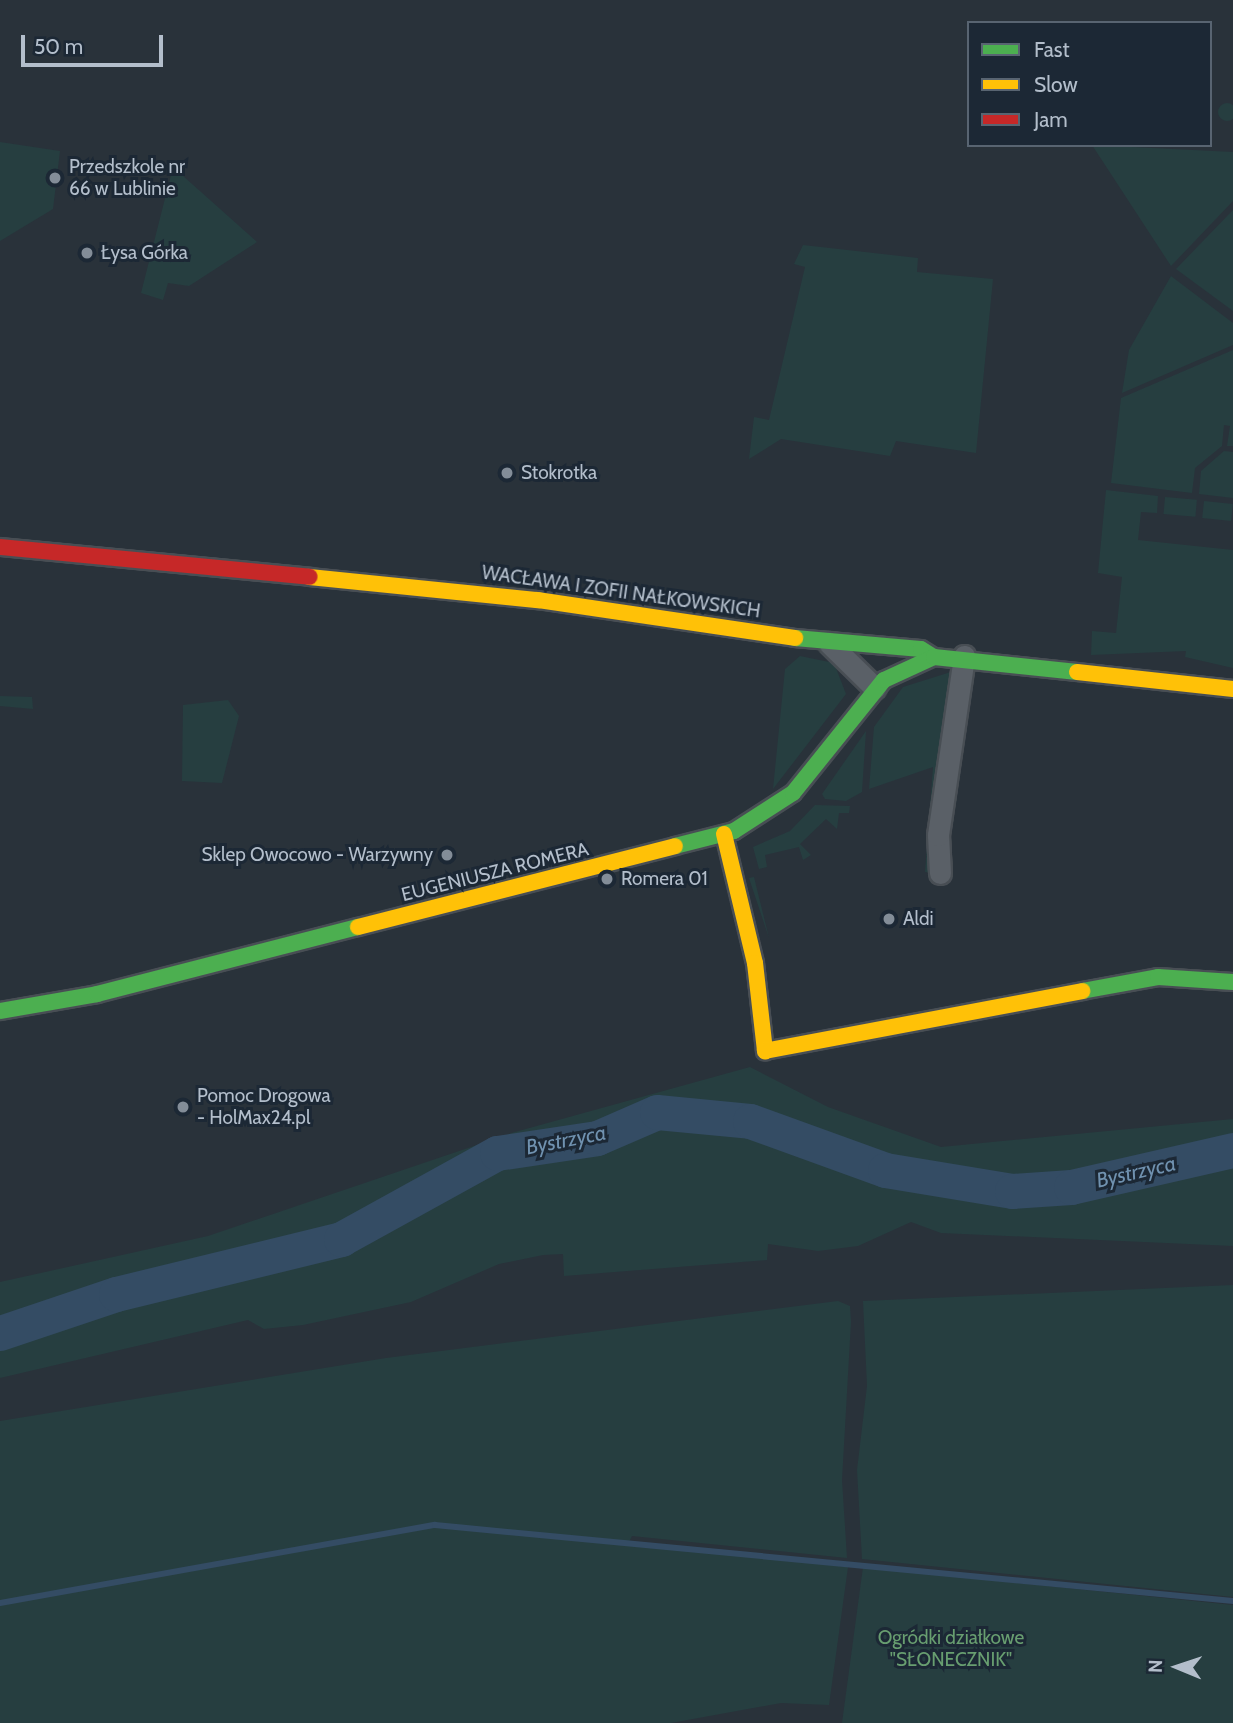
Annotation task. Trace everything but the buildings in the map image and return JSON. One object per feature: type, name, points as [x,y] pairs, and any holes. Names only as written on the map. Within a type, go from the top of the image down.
[{"type":"street","name":"WACŁAWA I ZOFII NAŁKOWSKICH","points":[[0,547],[526,598],[829,643],[921,649],[934,657],[964,656],[1233,689]]},
{"type":"street","points":[[829,643],[875,688]]},
{"type":"street","points":[[940,873],[937,835],[964,656]]},
{"type":"street","name":"EUGENIUSZA ROMERA","points":[[0,1011],[97,994],[724,834],[788,799],[875,688],[934,657]]},
{"type":"street","points":[[724,834],[755,963],[765,1051],[1158,977],[1233,982]]},
{"type":"green space","points":[[1227,103],[1233,106],[1233,118],[1227,121],[1221,118],[1218,112],[1221,106]]},
{"type":"green space","points":[[0,142],[60,151],[53,209],[0,241]]},
{"type":"green space","points":[[1093,147],[1233,152],[1233,201],[1171,266]]},
{"type":"green space","points":[[173,167],[257,242],[189,286],[168,283],[163,300],[141,293]]},
{"type":"green space","points":[[1233,210],[1233,311],[1176,269]]},
{"type":"green space","points":[[803,245],[918,258],[917,272],[993,279],[976,453],[896,441],[890,456],[781,439],[749,459],[754,417],[769,420],[805,267],[794,264]]},
{"type":"green space","points":[[1171,276],[1233,323],[1233,345],[1122,393],[1129,350]]},
{"type":"green space","points":[[1233,350],[1233,446],[1227,446],[1230,426],[1224,425],[1222,446],[1195,468],[1192,493],[1111,483],[1121,398]]},
{"type":"green space","points":[[1224,451],[1233,452],[1233,498],[1199,494],[1201,471]]},
{"type":"green space","points":[[1106,490],[1158,496],[1157,513],[1141,512],[1138,540],[1233,550],[1233,668],[1185,657],[1186,651],[1091,655],[1092,631],[1116,633],[1122,577],[1098,573]]},
{"type":"green space","points":[[1165,497],[1197,500],[1195,517],[1164,514]]},
{"type":"green space","points":[[1204,501],[1233,504],[1231,521],[1202,518]]},
{"type":"green space","points":[[800,656],[834,663],[846,694],[773,789],[785,669]]},
{"type":"green space","points":[[954,671],[933,873],[925,872],[933,767],[869,789],[874,727],[903,687]]},
{"type":"green space","points":[[0,696],[32,697],[33,709],[0,706]]},
{"type":"green space","points":[[228,700],[239,716],[222,783],[182,781],[183,705]]},
{"type":"green space","points":[[866,731],[862,792],[846,801],[825,799],[822,794]]},
{"type":"green space","points":[[815,805],[850,806],[849,813],[839,813],[837,829],[826,819],[800,844],[811,855],[803,860],[799,847],[765,855],[767,867],[759,869],[753,847],[790,831]]},
{"type":"green space","points":[[754,877],[769,938],[749,878]]},
{"type":"green space","points":[[750,1067],[828,1107],[941,1147],[1233,1119],[1233,1246],[941,1233],[911,1222],[858,1246],[818,1251],[768,1244],[767,1260],[564,1276],[563,1254],[543,1255],[499,1264],[411,1302],[303,1325],[264,1329],[248,1320],[0,1378],[0,1282],[208,1236],[515,1132]]},
{"type":"green space","points":[[1233,1285],[1233,1597],[862,1559],[857,1470],[867,1386],[863,1301]]},
{"type":"green space","points":[[838,1301],[850,1306],[851,1322],[842,1480],[847,1558],[632,1536],[629,1542],[848,1567],[829,1705],[781,1703],[671,1723],[0,1723],[0,1421],[386,1358]]},
{"type":"green space","name":"Ogródki działkowe \"SŁONECZNIK\"","points":[[863,1567],[1233,1605],[1233,1723],[842,1723]]},
{"type":"waterway","name":"Bystrzyca","points":[[0,1333],[116,1294],[341,1239],[497,1153],[597,1138],[657,1112],[750,1121],[885,1170],[1012,1191],[1071,1187],[1233,1150]]},
{"type":"waterway","points":[[0,1603],[435,1525],[1233,1601]]},
{"type":"traffic: fast","points":[[795,638],[921,649],[934,657]]},
{"type":"traffic: fast","points":[[675,846],[734,831],[793,793],[884,680],[934,657],[1077,672]]},
{"type":"traffic: fast","points":[[0,1011],[97,994],[358,927]]},
{"type":"traffic: fast","points":[[1082,991],[1158,977],[1233,982]]},
{"type":"traffic: slow","points":[[310,577],[538,600],[795,638]]},
{"type":"traffic: slow","points":[[1077,672],[1233,689]]},
{"type":"traffic: slow","points":[[724,834],[755,963],[765,1051],[1082,991]]},
{"type":"traffic: slow","points":[[358,927],[675,846]]},
{"type":"traffic: jam","points":[[0,547],[310,577]]},
{"type":"place","name":"Przedszkole nr 66 w Lublinie","points":[[55,178]]},
{"type":"place","name":"Łysa Górka","points":[[87,253]]},
{"type":"place","name":"Stokrotka","points":[[507,473]]},
{"type":"place","name":"Sklep Owocowo - Warzywny","points":[[447,855]]},
{"type":"place","name":"Romera 01","points":[[607,879]]},
{"type":"place","name":"Aldi","points":[[889,919]]},
{"type":"place","name":"Pomoc Drogowa - HolMax24.pl","points":[[183,1107]]}]
